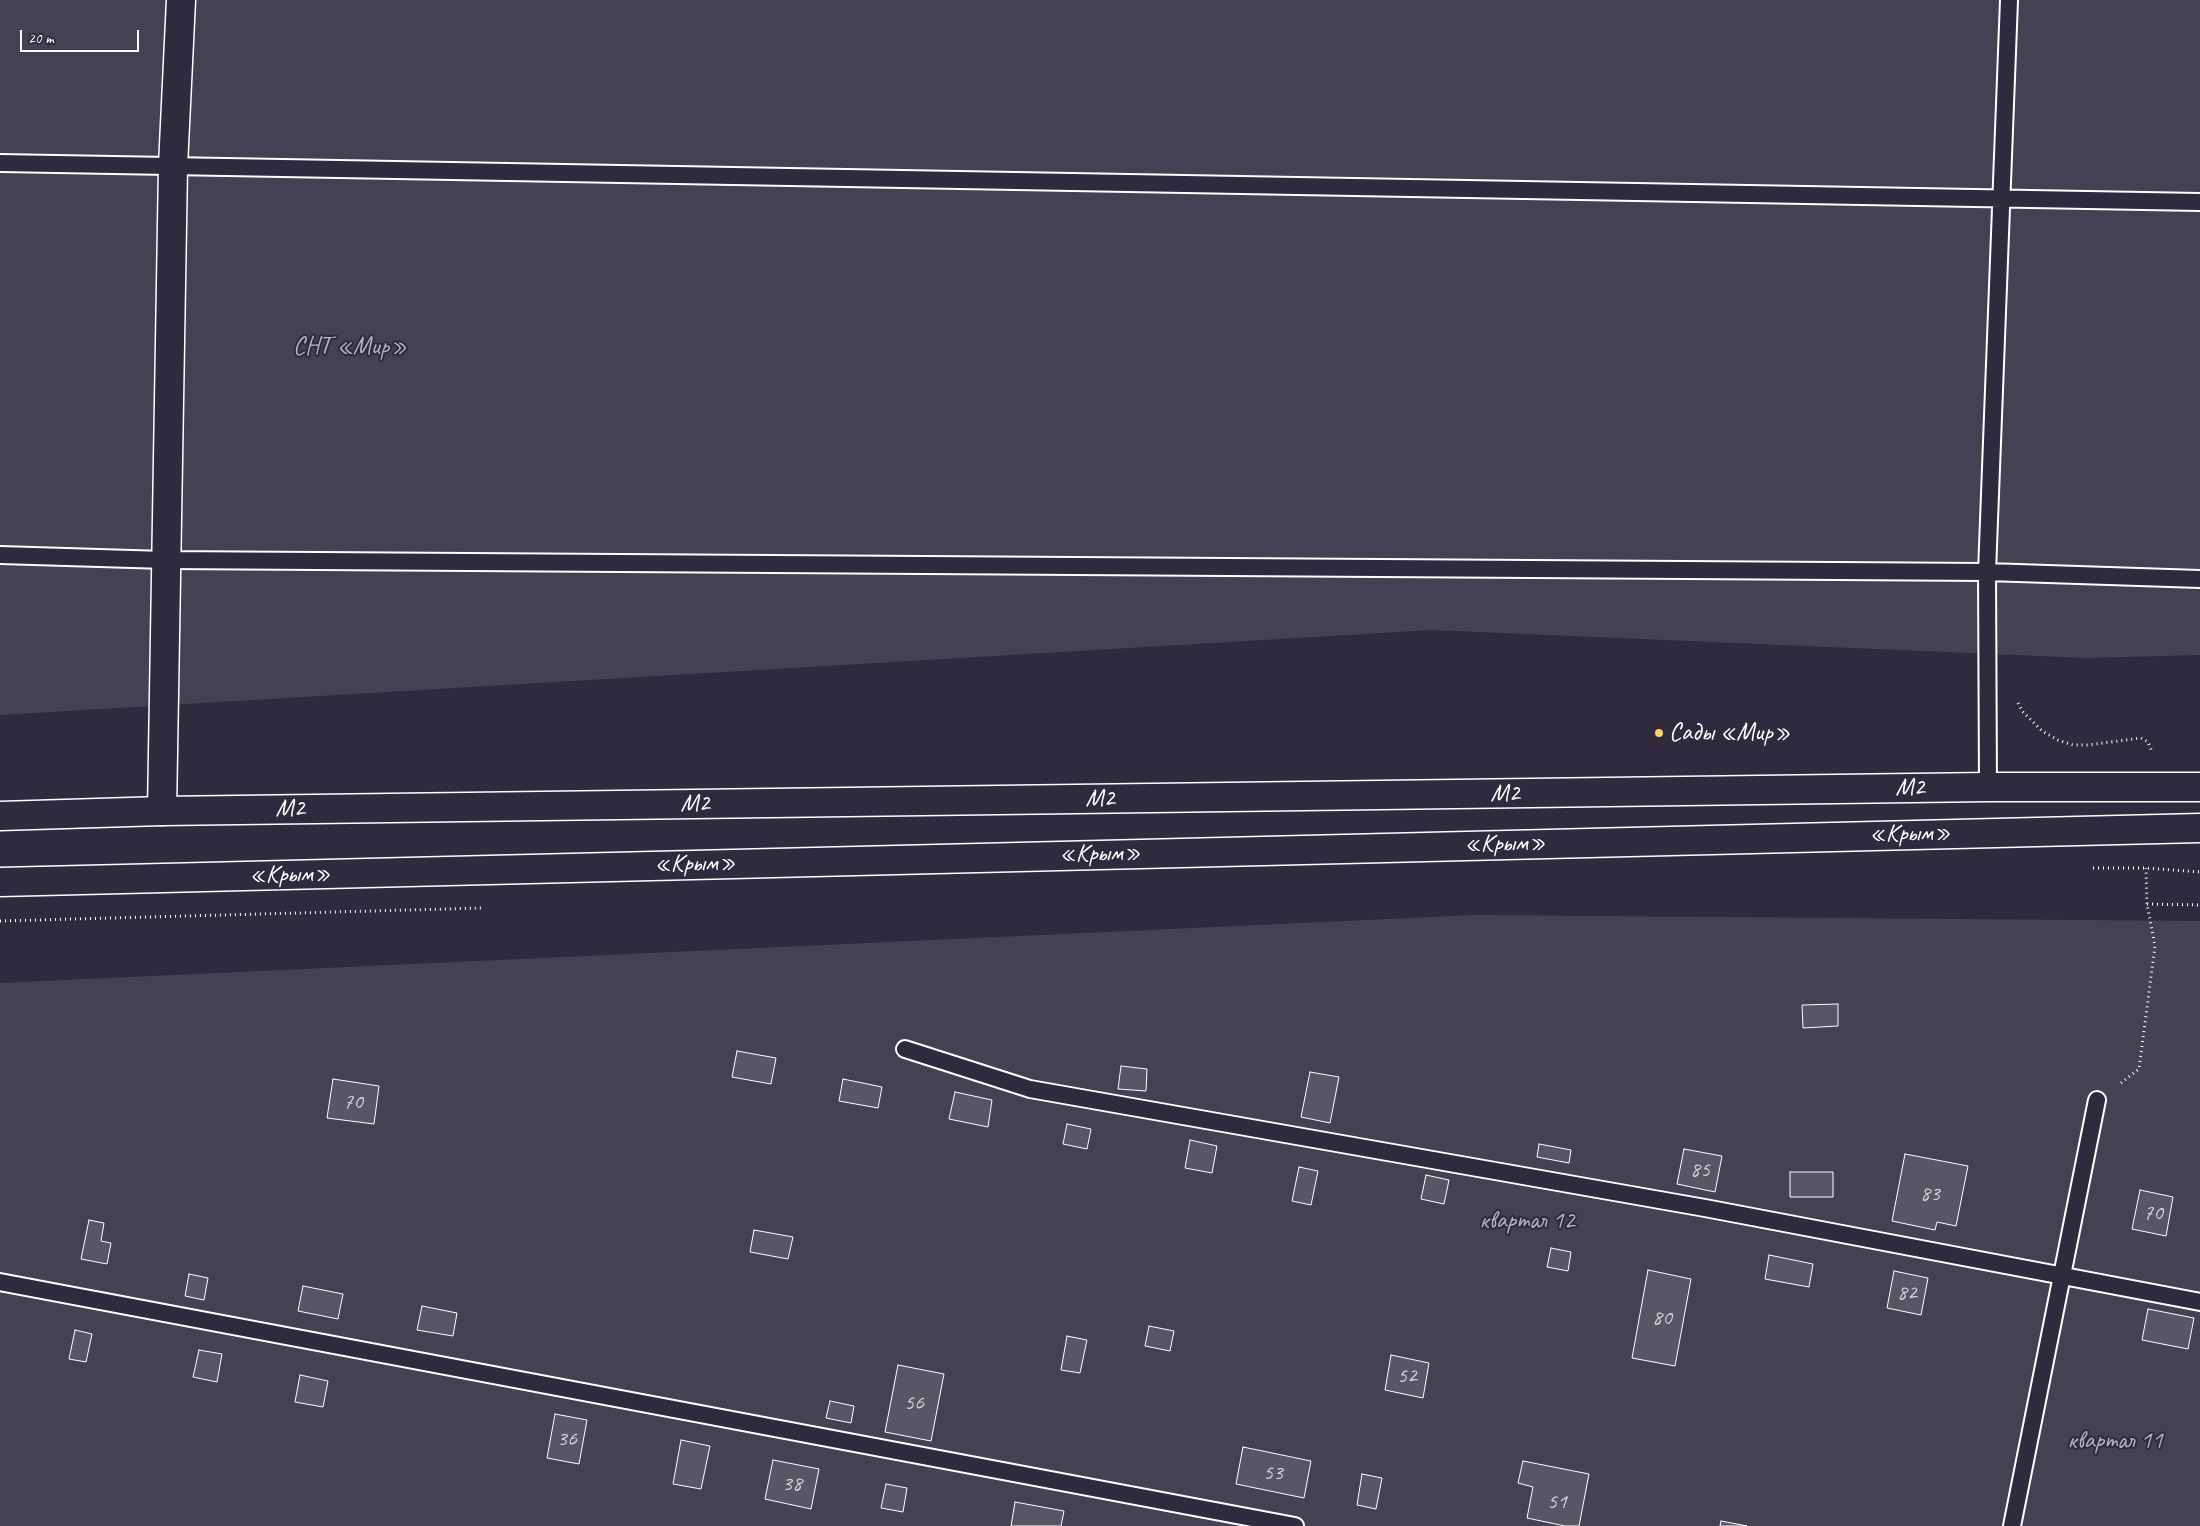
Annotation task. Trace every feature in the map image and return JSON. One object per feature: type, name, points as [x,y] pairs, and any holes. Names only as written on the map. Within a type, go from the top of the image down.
[{"type":"main road","points":[[162,811],[164,560],[172,166],[180,0]]},
{"type":"main road","name":"М2","points":[[0,816],[162,811],[1988,787],[2200,787]]},
{"type":"main road","name":"«Крым»","points":[[0,882],[2200,828]]},
{"type":"lane","points":[[1988,787],[1987,572],[2009,0]]},
{"type":"lane","points":[[0,163],[2200,202]]},
{"type":"lane","points":[[0,556],[164,560],[1987,572],[2200,579]]},
{"type":"lane","points":[[905,1049],[1030,1089],[1705,1208],[2200,1302]]},
{"type":"lane","points":[[2012,1526],[2098,1100]]},
{"type":"lane","points":[[0,1282],[1295,1526]]},
{"type":"path","points":[[2098,1100],[2139,1069],[2155,946],[2147,904],[2146,868]]},
{"type":"path","points":[[2147,904],[2200,905]]},
{"type":"green space","name":"СНТ «Мир»","points":[[0,0],[2200,0],[2200,655],[2086,658],[1432,630],[0,715]]},
{"type":"green space","name":"квартал 12","points":[[1475,915],[2200,921],[2200,1526],[0,1526],[0,983]]},
{"type":"building","points":[[1838,1004],[1838,1026],[1803,1028],[1802,1005]]},
{"type":"building","points":[[737,1051],[776,1058],[771,1084],[732,1077]]},
{"type":"building","points":[[1121,1066],[1147,1069],[1146,1091],[1118,1089]]},
{"type":"building","points":[[1310,1072],[1339,1077],[1330,1123],[1301,1117]]},
{"type":"building","points":[[333,1079],[379,1086],[374,1124],[327,1118]]},
{"type":"building","points":[[843,1079],[882,1087],[878,1108],[839,1101]]},
{"type":"building","points":[[955,1092],[992,1100],[988,1127],[949,1119]]},
{"type":"building","points":[[1067,1124],[1091,1129],[1087,1149],[1063,1144]]},
{"type":"building","points":[[1190,1140],[1217,1146],[1212,1173],[1185,1168]]},
{"type":"building","points":[[1539,1144],[1571,1150],[1569,1163],[1537,1157]]},
{"type":"building","points":[[1684,1149],[1722,1156],[1715,1192],[1677,1184]]},
{"type":"building","points":[[1905,1154],[1968,1166],[1956,1226],[1937,1222],[1935,1230],[1892,1221]]},
{"type":"building","points":[[1299,1167],[1318,1171],[1311,1205],[1292,1201]]},
{"type":"building","points":[[1790,1172],[1833,1172],[1833,1197],[1790,1197]]},
{"type":"building","points":[[1426,1175],[1449,1180],[1444,1204],[1421,1199]]},
{"type":"building","points":[[2140,1190],[2173,1197],[2166,1236],[2132,1229]]},
{"type":"building","points":[[89,1220],[104,1223],[101,1241],[111,1243],[107,1264],[81,1259]]},
{"type":"building","points":[[754,1230],[793,1237],[788,1259],[750,1252]]},
{"type":"building","points":[[1551,1248],[1571,1252],[1568,1271],[1547,1267]]},
{"type":"building","points":[[1769,1255],[1813,1264],[1809,1287],[1765,1279]]},
{"type":"building","points":[[1648,1270],[1691,1279],[1675,1366],[1632,1358]]},
{"type":"building","points":[[1894,1271],[1928,1278],[1921,1315],[1887,1308]]},
{"type":"building","points":[[189,1274],[208,1278],[204,1300],[185,1296]]},
{"type":"building","points":[[303,1286],[343,1294],[338,1319],[298,1311]]},
{"type":"building","points":[[422,1306],[457,1313],[453,1336],[417,1330]]},
{"type":"building","points":[[2148,1309],[2194,1318],[2188,1349],[2142,1340]]},
{"type":"building","points":[[1149,1326],[1174,1331],[1170,1351],[1145,1346]]},
{"type":"building","points":[[75,1330],[92,1334],[86,1362],[69,1359]]},
{"type":"building","points":[[1067,1336],[1087,1340],[1080,1373],[1061,1370]]},
{"type":"building","points":[[199,1350],[222,1354],[217,1382],[193,1377]]},
{"type":"building","points":[[1391,1355],[1429,1363],[1423,1398],[1385,1390]]},
{"type":"building","points":[[898,1365],[944,1374],[931,1441],[885,1432]]},
{"type":"building","points":[[300,1375],[328,1381],[323,1407],[295,1402]]},
{"type":"building","points":[[830,1401],[854,1406],[851,1423],[826,1418]]},
{"type":"building","points":[[555,1414],[587,1420],[579,1464],[547,1458]]},
{"type":"building","points":[[681,1440],[710,1446],[701,1489],[673,1484]]},
{"type":"building","points":[[1243,1447],[1311,1461],[1304,1498],[1236,1484]]},
{"type":"building","points":[[773,1460],[819,1469],[811,1509],[765,1499]]},
{"type":"building","points":[[1523,1461],[1589,1474],[1579,1526],[1565,1526],[1527,1518],[1533,1487],[1518,1483]]},
{"type":"building","points":[[1362,1474],[1382,1478],[1376,1509],[1357,1505]]},
{"type":"building","points":[[886,1484],[907,1488],[903,1512],[881,1508]]},
{"type":"building","points":[[1015,1502],[1064,1511],[1061,1526],[1011,1526]]},
{"type":"building","points":[[1721,1521],[1747,1526],[1720,1526]]},
{"type":"place","name":"Сады «Мир»","points":[[1659,733]]},
{"type":"park label","name":"квартал 11","points":[[2115,1441]]}]
